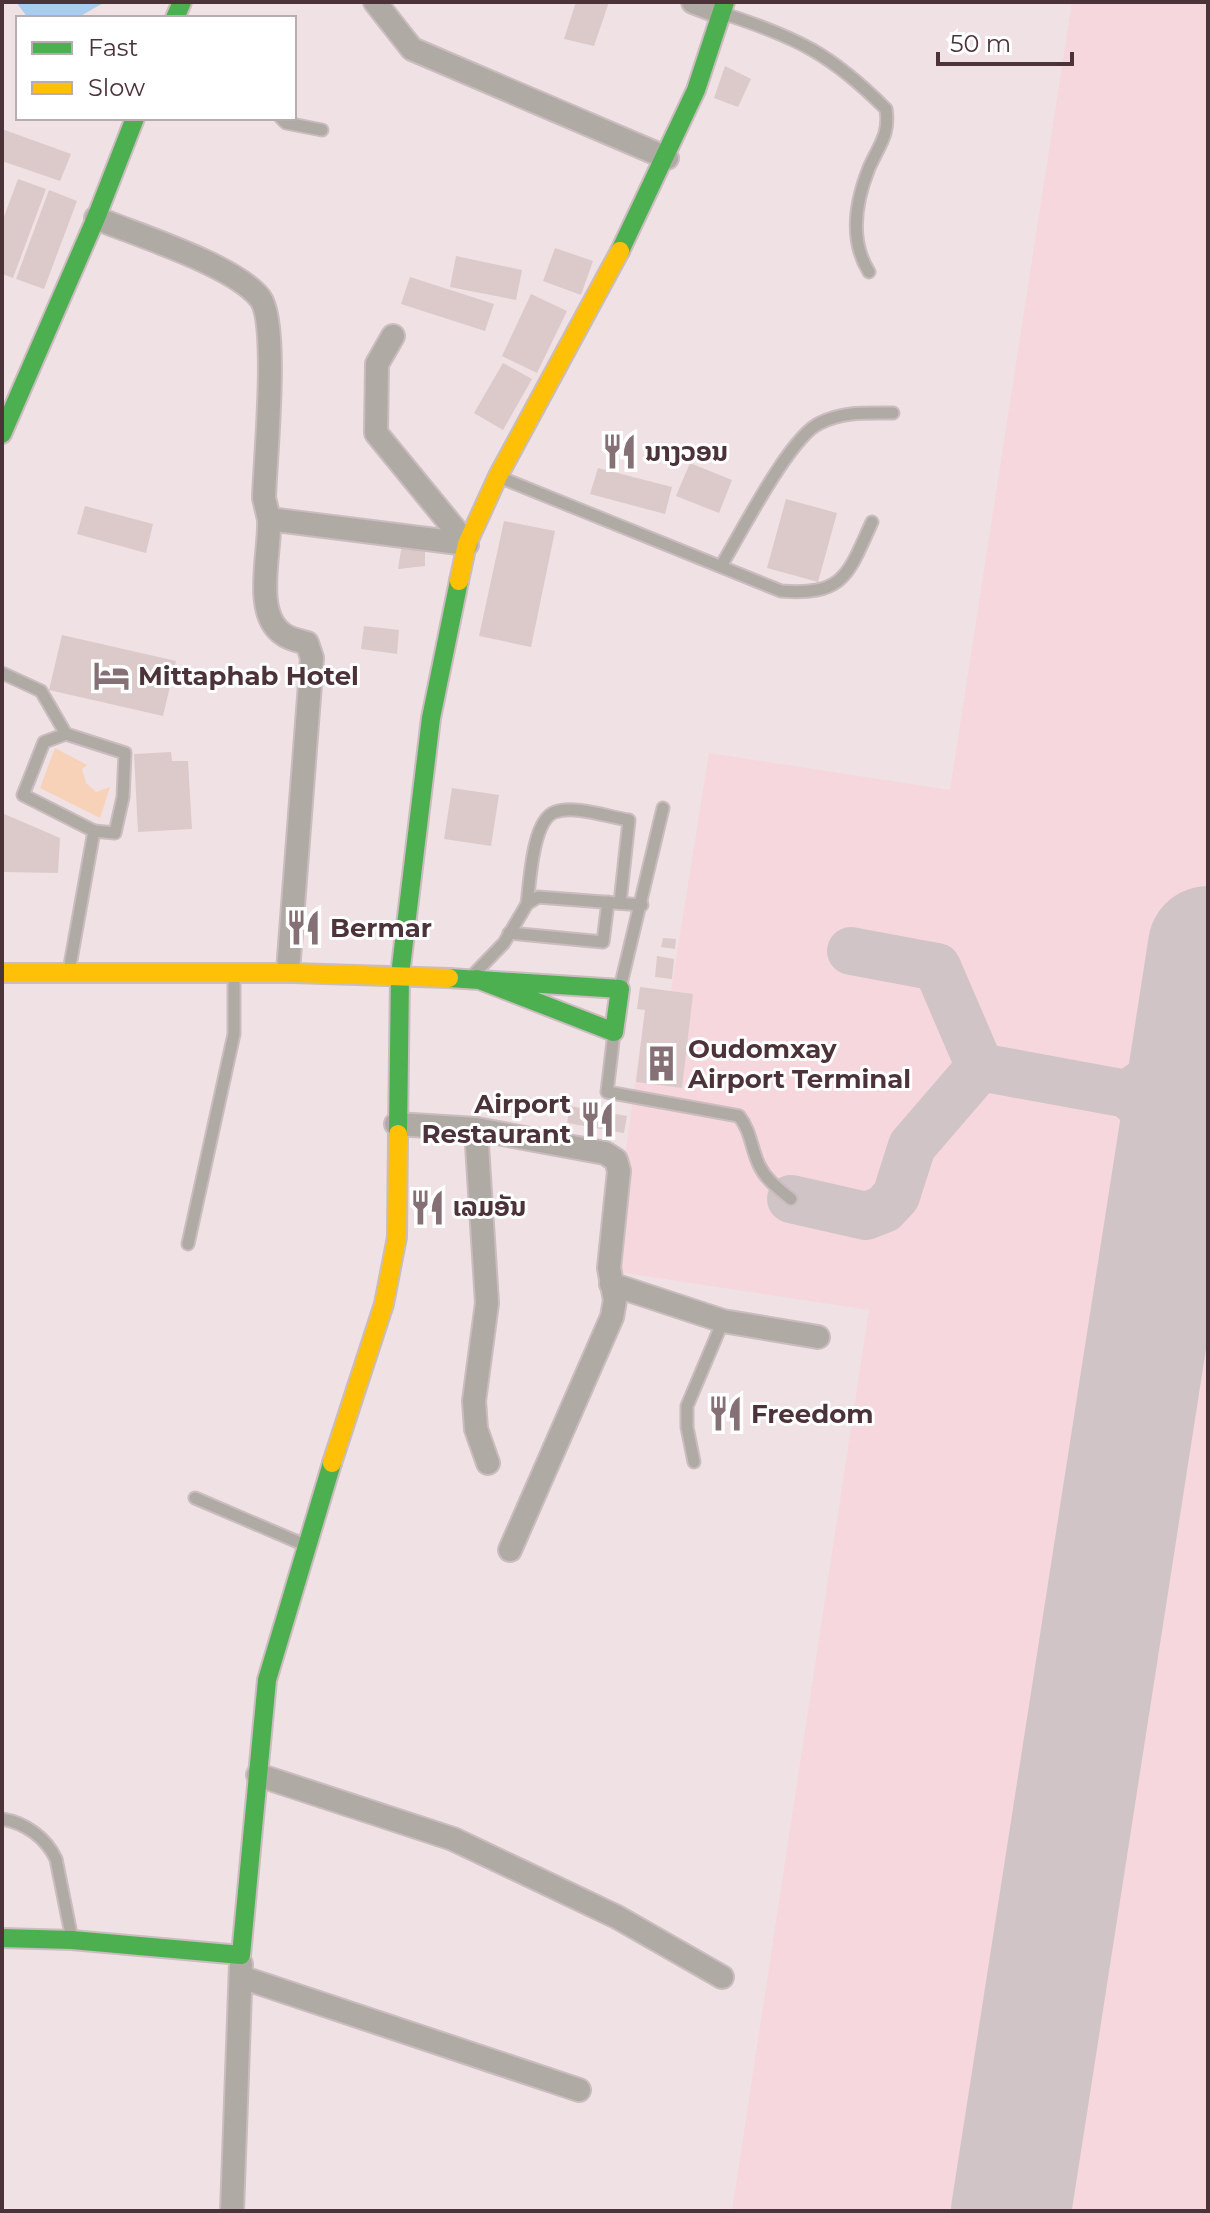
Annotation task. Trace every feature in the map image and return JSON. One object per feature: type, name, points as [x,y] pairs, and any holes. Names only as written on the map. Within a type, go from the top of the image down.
[{"type":"street","points":[[375,2],[412,49],[667,158]]},
{"type":"street","points":[[232,2211],[241,1966],[267,1680],[306,1545],[384,1304],[397,1237],[400,975],[431,718],[467,544],[498,476],[599,294],[667,158],[696,90],[723,7],[693,2]]},
{"type":"street","points":[[2,434],[96,218],[134,120]]},
{"type":"street","points":[[96,218],[224,271],[260,298],[270,326],[264,498],[269,519],[266,603],[272,622],[283,634],[307,643],[312,658],[288,971]]},
{"type":"street","points":[[393,336],[377,364],[376,433],[467,544]]},
{"type":"street","points":[[269,519],[467,544]]},
{"type":"street","points":[[2,973],[288,971],[400,975],[473,979],[620,989],[614,1032],[473,979]]},
{"type":"street","points":[[396,1124],[476,1129],[605,1153],[616,1160],[619,1171],[611,1238],[611,1284],[615,1300],[612,1317],[510,1550]]},
{"type":"street","points":[[476,1129],[487,1303],[474,1401],[476,1429],[488,1463]]},
{"type":"street","points":[[611,1284],[723,1321],[818,1337]]},
{"type":"street","points":[[258,1775],[453,1839],[617,1917],[722,1977]]},
{"type":"street","points":[[2,1938],[72,1940],[241,1966],[579,2090]]},
{"type":"lane","points":[[723,7],[814,49],[848,71],[886,109],[886,139],[870,165],[856,220],[857,254],[869,272]]},
{"type":"lane","points":[[283,120],[322,130]]},
{"type":"lane","points":[[721,566],[796,442],[816,424],[846,413],[893,413]]},
{"type":"lane","points":[[498,476],[781,591],[812,593],[835,585],[852,565],[872,522]]},
{"type":"lane","points":[[2,673],[41,691],[66,734]]},
{"type":"lane","points":[[66,734],[125,753],[123,797],[115,833],[94,831],[23,795],[44,742],[66,734]]},
{"type":"lane","points":[[620,989],[663,808]]},
{"type":"lane","points":[[473,979],[527,904],[539,829],[546,818],[555,812],[569,811],[629,820],[614,902],[603,942],[509,933]]},
{"type":"lane","points":[[68,973],[94,831]]},
{"type":"lane","points":[[527,904],[552,896],[642,905]]},
{"type":"lane","points":[[188,1244],[234,1034],[234,971]]},
{"type":"lane","points":[[614,1032],[607,1092],[739,1116],[746,1125],[760,1168],[770,1182],[791,1199]]},
{"type":"lane","points":[[694,1462],[687,1427],[687,1406],[723,1321]]},
{"type":"lane","points":[[195,1498],[306,1545]]},
{"type":"lane","points":[[2,1819],[31,1829],[51,1848],[56,1859],[72,1940]]},
{"type":"shaded area","points":[[1072,2],[1208,2],[1208,2211],[732,2211],[869,1310],[618,1272],[612,1252],[645,1010],[671,991],[709,753],[950,790]]},
{"type":"shaded area","points":[[55,748],[87,765],[82,769],[86,783],[96,792],[110,787],[100,818],[40,788]]},
{"type":"water","points":[[16,2],[105,2],[80,16],[26,16]]},
{"type":"building","points":[[576,2],[609,2],[594,46],[564,39]]},
{"type":"building","points":[[725,66],[751,79],[738,107],[714,98]]},
{"type":"building","points":[[2,129],[71,154],[60,181],[2,161]]},
{"type":"building","points":[[18,179],[46,189],[13,278],[2,274],[2,222]]},
{"type":"building","points":[[49,190],[77,201],[44,289],[16,279]]},
{"type":"building","points":[[555,248],[593,261],[581,295],[543,281]]},
{"type":"building","points":[[456,256],[522,270],[516,300],[450,287]]},
{"type":"building","points":[[410,277],[494,304],[485,331],[401,304]]},
{"type":"building","points":[[531,294],[567,311],[537,373],[502,356]]},
{"type":"building","points":[[503,363],[532,379],[503,430],[474,413]]},
{"type":"building","points":[[690,463],[732,480],[719,513],[676,496]]},
{"type":"building","points":[[598,468],[672,487],[665,514],[590,494]]},
{"type":"building","points":[[786,499],[837,513],[818,582],[767,568]]},
{"type":"building","points":[[85,506],[153,524],[146,553],[77,534]]},
{"type":"building","points":[[504,521],[555,531],[531,647],[479,636]]},
{"type":"building","points":[[402,544],[425,546],[425,566],[398,569]]},
{"type":"building","points":[[364,626],[399,630],[397,654],[361,649]]},
{"type":"building","name":"Mittaphab Hotel","points":[[62,635],[176,661],[163,716],[49,690]]},
{"type":"building","points":[[171,752],[172,761],[188,761],[192,829],[138,832],[134,754]]},
{"type":"building","points":[[452,788],[499,795],[491,846],[444,839]]},
{"type":"building","points":[[2,813],[60,838],[58,873],[2,872]]},
{"type":"building","points":[[663,938],[676,939],[675,949],[661,947]]},
{"type":"building","points":[[657,956],[674,959],[672,979],[655,977]]},
{"type":"building","name":"Oudomxay Airport Terminal","points":[[640,987],[693,994],[682,1088],[636,1082],[645,1010],[637,1009]]},
{"type":"building","name":"Airport Restaurant","points":[[570,1106],[627,1116],[624,1133],[567,1123]]},
{"type":"taxiway","points":[[851,951],[937,967],[980,1067]]},
{"type":"taxiway","points":[[1127,1094],[1174,1063],[1196,1021]]},
{"type":"taxiway","points":[[980,1067],[1127,1094],[1153,1117],[1175,1158]]},
{"type":"taxiway","points":[[791,1199],[866,1216],[884,1209],[896,1196],[912,1146],[980,1067]]},
{"type":"runway","points":[[1011,2211],[1208,946]]},
{"type":"traffic: fast","points":[[176,16],[182,2]]},
{"type":"traffic: fast","points":[[620,251],[696,90],[725,2]]},
{"type":"traffic: fast","points":[[2,434],[96,218],[134,120]]},
{"type":"traffic: fast","points":[[398,1134],[400,975],[431,718],[459,581]]},
{"type":"traffic: fast","points":[[449,978],[620,989],[614,1032],[477,979]]},
{"type":"traffic: fast","points":[[2,1938],[72,1940],[241,1955],[267,1680],[332,1463]]},
{"type":"traffic: slow","points":[[459,581],[467,544],[498,476],[620,251]]},
{"type":"traffic: slow","points":[[2,973],[294,973],[449,978]]},
{"type":"traffic: slow","points":[[332,1463],[384,1304],[397,1237],[398,1134]]},
{"type":"place","name":"ນາງວອນ","points":[[619,452]]},
{"type":"place","name":"Mittaphab Hotel","points":[[112,676]]},
{"type":"place","name":"Bermar","points":[[304,928]]},
{"type":"place","name":"Oudomxay Airport Terminal","points":[[662,1064]]},
{"type":"place","name":"Airport Restaurant","points":[[597,1119]]},
{"type":"place","name":"ເລມອັນ","points":[[427,1207]]},
{"type":"place","name":"Freedom","points":[[725,1414]]}]
